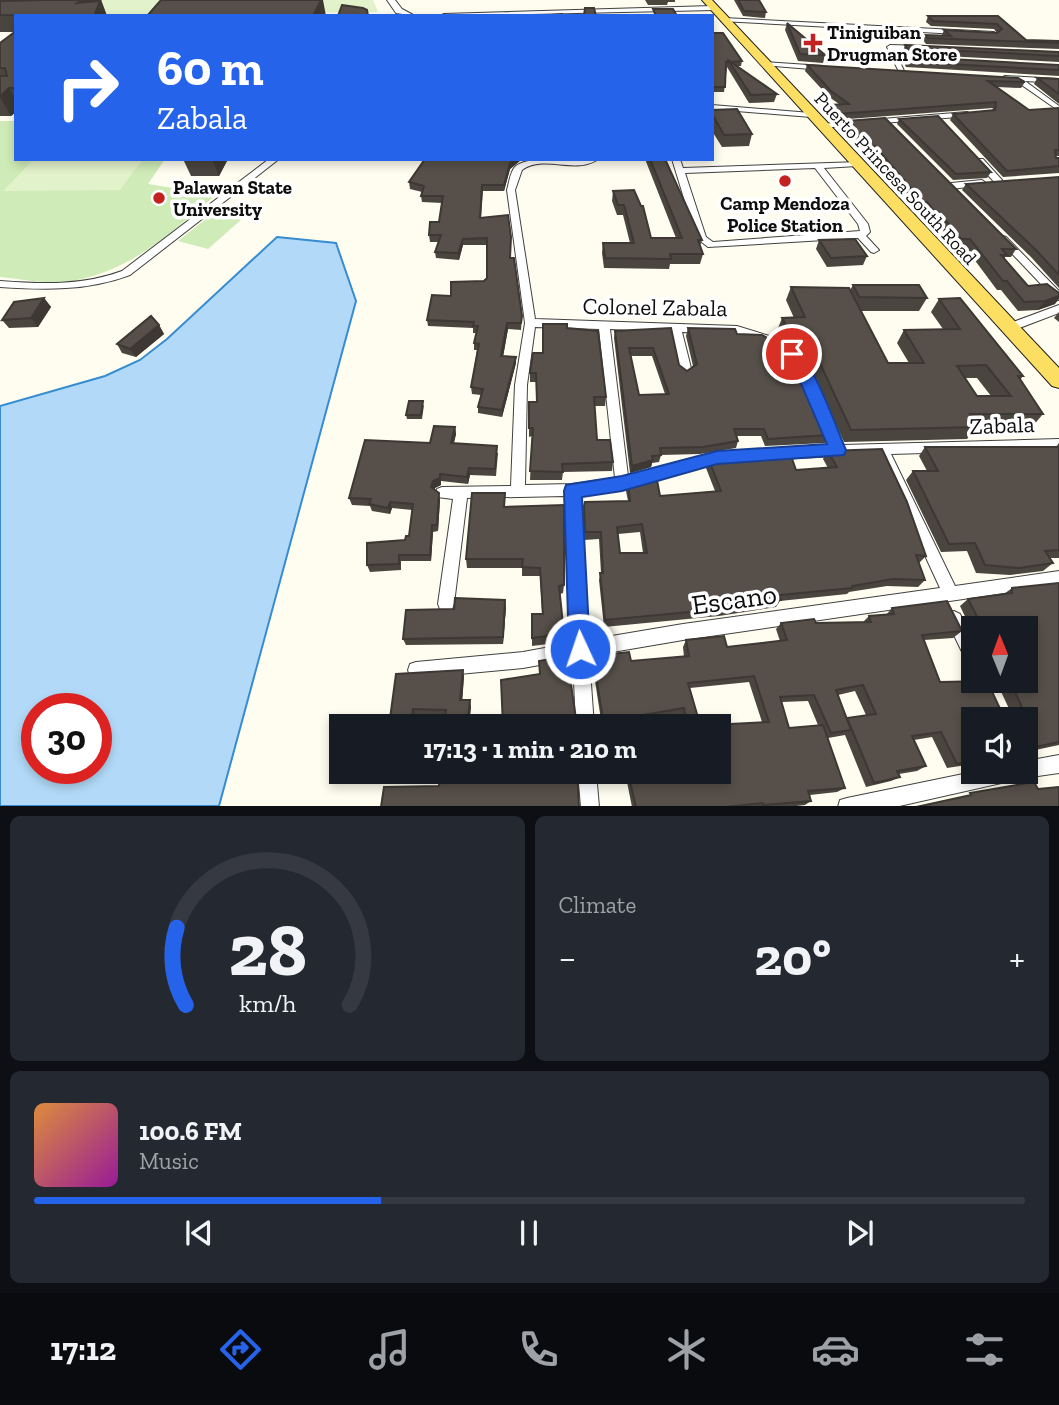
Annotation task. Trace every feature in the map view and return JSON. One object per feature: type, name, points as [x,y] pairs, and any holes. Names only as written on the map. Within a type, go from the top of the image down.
[{"type":"main road","name":"Puerto Princesa South Road","points":[[715,10],[1059,381]]},
{"type":"street","points":[[382,0],[385,10]]},
{"type":"street","points":[[391,0],[399,11],[406,14]]},
{"type":"street","points":[[609,14],[715,10]]},
{"type":"street","points":[[534,14],[715,10],[994,34]]},
{"type":"street","points":[[902,73],[891,46],[924,47]]},
{"type":"street","points":[[895,58],[936,60]]},
{"type":"street","points":[[764,64],[833,68]]},
{"type":"street","points":[[888,72],[915,73]]},
{"type":"street","points":[[992,78],[1059,81]]},
{"type":"street","points":[[1018,79],[1059,109]]},
{"type":"street","points":[[714,107],[816,120],[884,120],[975,114]]},
{"type":"street","points":[[939,117],[948,127]]},
{"type":"street","points":[[884,120],[894,130]]},
{"type":"street","points":[[973,154],[999,182]]},
{"type":"street","points":[[0,284],[75,287],[126,273],[272,161]]},
{"type":"street","points":[[518,492],[521,386],[530,323],[511,190],[518,169],[533,162],[586,161]]},
{"type":"street","points":[[677,161],[702,238],[711,245],[860,235],[864,232],[863,224],[818,166]]},
{"type":"street","points":[[680,171],[857,164]]},
{"type":"street","points":[[941,176],[959,194]]},
{"type":"street","points":[[951,186],[1011,181]]},
{"type":"street","points":[[996,232],[1059,297]]},
{"type":"street","points":[[860,235],[874,250]]},
{"type":"street","points":[[1009,328],[1059,309]]},
{"type":"street","name":"Colonel Zabala","points":[[530,323],[604,328],[737,330],[758,334],[782,345],[800,363],[838,450]]},
{"type":"street","points":[[604,328],[622,483]]},
{"type":"street","points":[[676,328],[686,372]]},
{"type":"street","name":"Zabala","points":[[442,493],[572,491],[622,483],[717,457],[838,450],[1059,444]]},
{"type":"street","points":[[883,450],[961,628]]},
{"type":"street","points":[[572,491],[583,714]]},
{"type":"street","points":[[446,604],[461,494]]},
{"type":"street","name":"Escano","points":[[416,670],[523,660],[946,593],[1059,578]]},
{"type":"street","points":[[1038,766],[1059,764]]},
{"type":"street","points":[[853,806],[961,782]]},
{"type":"street","points":[[588,784],[590,806]]},
{"type":"green space","points":[[0,0],[373,0],[378,12],[14,14],[0,16]]},
{"type":"green space","points":[[0,121],[14,121],[14,161],[164,161],[148,184],[216,195],[146,250],[108,271],[64,282],[0,277]]},
{"type":"green space","points":[[32,161],[142,161],[120,190],[3,191]]},
{"type":"green space","points":[[215,212],[243,218],[208,249],[178,241]]},
{"type":"water","points":[[277,237],[336,243],[356,301],[219,806],[0,806],[0,406],[105,376],[140,360],[167,339]]},
{"type":"building","points":[[161,0],[321,0],[314,14],[149,14]]},
{"type":"building","points":[[738,0],[759,0],[766,12],[744,11]]},
{"type":"building","points":[[0,1],[100,1],[95,14],[14,15],[0,15]]},
{"type":"building","points":[[342,5],[363,8],[368,14],[339,14]]},
{"type":"building","points":[[585,8],[594,8],[596,14],[584,14]]},
{"type":"building","points":[[653,9],[673,9],[676,14],[655,14]]},
{"type":"building","points":[[928,16],[998,16],[1026,40],[1059,43],[928,38],[926,35],[951,36],[944,30],[997,33],[1002,29],[997,24],[933,21]]},
{"type":"building","points":[[787,23],[825,55],[800,54]]},
{"type":"building","points":[[14,32],[14,88],[9,88],[0,96],[0,76],[7,76],[5,68],[0,68],[0,43]]},
{"type":"building","points":[[714,33],[723,33],[742,61],[726,62],[725,87],[714,87]]},
{"type":"building","points":[[905,45],[1059,52],[1059,56],[907,48]]},
{"type":"building","points":[[914,57],[1059,65],[1059,70],[908,62],[907,59],[916,60]]},
{"type":"building","points":[[728,60],[777,94],[751,95]]},
{"type":"building","points":[[807,65],[1018,78],[1025,82],[988,81],[1029,110],[1059,108],[1059,150],[1055,150],[1059,166],[1007,171],[953,114],[995,110],[996,102],[837,114],[829,105],[849,104],[831,91]]},
{"type":"building","points":[[1037,78],[1059,79],[1059,94]]},
{"type":"building","points":[[737,109],[752,134],[724,135],[714,118],[714,110]]},
{"type":"building","points":[[938,116],[991,172],[956,174],[899,119]]},
{"type":"building","points":[[885,118],[1016,249],[1002,249],[1007,255],[1001,255],[1028,286],[1047,284],[1059,293],[1059,296],[1045,301],[1024,302],[1007,281],[1003,281],[970,239],[961,239],[939,212],[935,212],[927,202],[923,202],[875,146],[868,146],[845,121]]},
{"type":"building","points":[[424,161],[512,161],[504,185],[482,185],[480,218],[508,215],[510,258],[514,258],[522,316],[521,323],[507,323],[501,356],[516,357],[502,410],[478,407],[483,389],[471,387],[479,344],[474,343],[478,326],[473,326],[474,322],[427,320],[432,295],[451,296],[451,282],[484,281],[487,278],[487,238],[463,239],[458,253],[435,252],[441,235],[429,235],[430,222],[439,222],[443,196],[421,196],[424,186],[409,182]]},
{"type":"building","points":[[651,161],[666,161],[702,240],[698,240],[703,254],[670,254],[671,259],[605,258],[603,243],[634,243],[624,205],[618,205],[613,191],[634,190],[643,206],[651,238],[682,238]]},
{"type":"building","points":[[1059,177],[1059,275],[966,184]]},
{"type":"building","points":[[855,239],[867,256],[831,258],[819,240]]},
{"type":"building","points":[[853,285],[919,285],[927,298],[859,297]]},
{"type":"building","points":[[791,287],[849,288],[888,363],[924,363],[904,330],[960,329],[939,299],[960,298],[1023,376],[1018,376],[1043,414],[970,414],[978,427],[851,430],[812,346],[786,325],[782,318],[805,317]],"holes":[[[986,365],[1011,396],[977,396],[957,366]]]},
{"type":"building","points":[[44,298],[31,318],[2,320],[14,302]]},
{"type":"building","points":[[151,316],[159,325],[130,349],[117,344]]},
{"type":"building","points":[[543,324],[567,324],[567,328],[598,331],[606,397],[594,397],[597,440],[610,440],[613,462],[562,464],[563,472],[530,471],[533,428],[529,428],[529,402],[537,402],[536,373],[530,373],[533,353],[543,353]]},
{"type":"building","points":[[671,328],[679,365],[687,371],[697,364],[688,328],[735,329],[737,334],[762,335],[785,348],[796,359],[829,435],[768,439],[764,429],[734,429],[738,441],[703,447],[660,448],[661,455],[652,456],[653,460],[632,466],[615,331]],"holes":[[[629,348],[653,348],[669,394],[639,395]]]},
{"type":"building","points":[[409,401],[423,401],[421,415],[406,415]]},
{"type":"building","points":[[434,426],[455,427],[451,443],[497,446],[495,469],[469,468],[467,477],[440,474],[440,478],[433,481],[431,487],[439,493],[437,525],[432,525],[430,555],[399,555],[399,564],[367,565],[367,543],[405,540],[406,536],[409,536],[413,504],[390,502],[388,508],[369,504],[371,499],[349,498],[365,440],[430,443]]},
{"type":"building","points":[[925,447],[1059,447],[1059,550],[1045,551],[1053,563],[1019,568],[985,565],[975,543],[949,544],[913,471],[938,471]]},
{"type":"building","points":[[882,449],[907,502],[926,556],[916,555],[925,580],[893,579],[852,588],[779,595],[781,600],[722,609],[605,620],[600,573],[603,573],[601,532],[585,532],[585,502],[630,501],[628,483],[656,475],[660,496],[721,491],[709,460],[720,457],[790,453],[796,470],[837,467],[828,451]],"holes":[[[642,524],[647,553],[620,553],[617,527]]]},
{"type":"building","points":[[472,493],[505,493],[504,507],[564,505],[564,585],[559,586],[564,634],[532,638],[532,614],[543,614],[540,568],[522,567],[523,559],[466,559]]},
{"type":"building","points":[[1059,583],[1059,742],[1038,746],[1038,707],[1022,707],[1015,693],[1038,693],[1038,616],[977,616],[968,599],[1012,593],[1012,588]]},
{"type":"building","points":[[455,598],[505,600],[503,637],[403,639],[406,610],[454,609]]},
{"type":"building","points":[[947,601],[961,631],[922,635],[940,682],[961,682],[961,693],[993,693],[999,707],[961,707],[961,763],[957,764],[941,732],[912,736],[926,766],[897,771],[900,777],[874,783],[847,718],[876,714],[863,685],[836,690],[851,730],[831,733],[814,695],[780,697],[789,728],[823,725],[845,788],[808,791],[811,801],[734,806],[636,806],[631,784],[731,784],[731,724],[769,722],[754,676],[688,683],[697,714],[685,714],[684,708],[649,714],[602,714],[593,656],[629,652],[631,661],[689,656],[686,640],[724,636],[727,647],[787,640],[781,623],[814,619],[816,623],[871,622],[869,616],[894,614],[892,608]]},
{"type":"building","points":[[567,656],[575,714],[502,714],[501,680],[540,674],[539,661]]},
{"type":"building","points":[[463,670],[460,700],[470,700],[468,714],[413,709],[412,714],[391,714],[396,674]]},
{"type":"building","points":[[578,784],[579,806],[381,806],[384,787]]},
{"type":"building","points":[[1035,784],[1038,789],[1059,787],[1059,806],[921,806],[971,795],[970,793]]},
{"type":"place","name":"Tiniguiban Drugman Store","points":[[813,43]]},
{"type":"place","name":"Camp Mendoza Police Station","points":[[785,181]]},
{"type":"place","name":"Palawan State University","points":[[159,198]]},
{"type":"route","points":[[580,649],[572,491],[622,483],[717,457],[838,450],[800,363],[792,354]]}]
